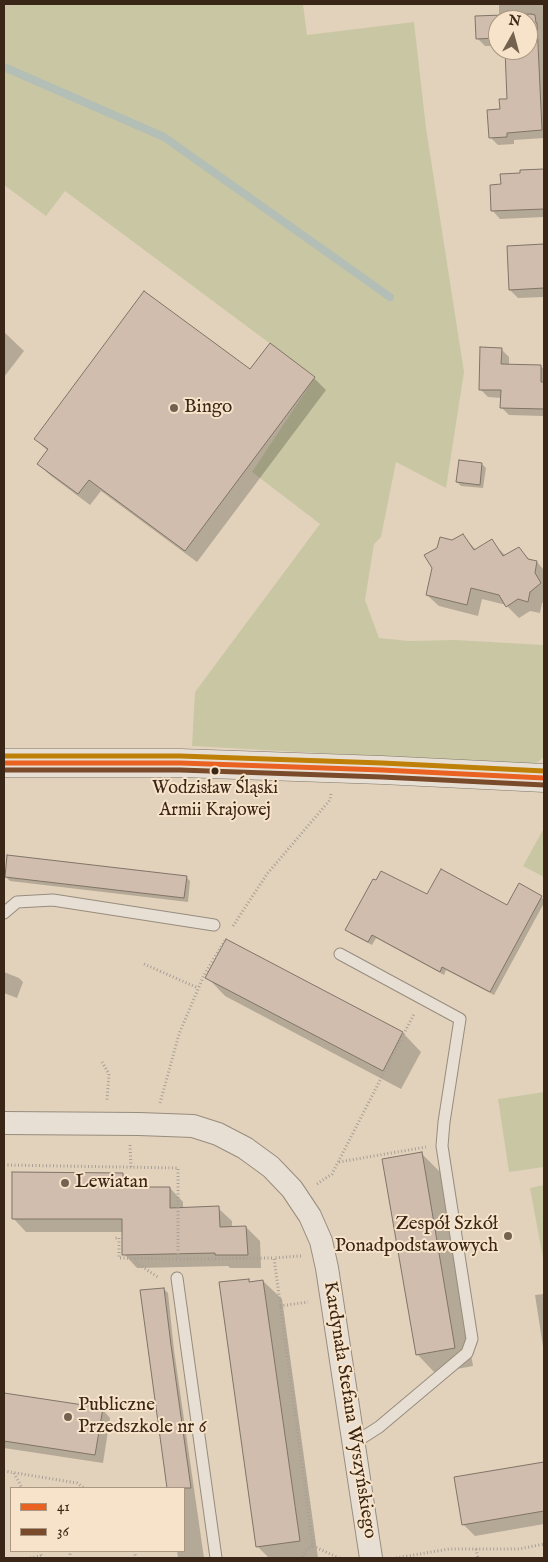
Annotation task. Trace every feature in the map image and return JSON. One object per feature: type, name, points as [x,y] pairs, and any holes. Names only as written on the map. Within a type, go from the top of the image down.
[{"type":"main road","points":[[4,763],[180,763],[544,778]]},
{"type":"street","name":"Kardynała Stefana Wyszyńskiego","points":[[4,1122],[193,1126],[218,1134],[236,1144],[271,1167],[292,1189],[306,1209],[321,1241],[327,1268],[371,1558]]},
{"type":"lane","points":[[4,913],[17,902],[53,900],[214,925]]},
{"type":"lane","points":[[340,954],[460,1019],[442,1146],[472,1339],[467,1352],[379,1427],[354,1444]]},
{"type":"lane","points":[[177,1278],[216,1558]]},
{"type":"path","points":[[158,1108],[179,1034],[204,975],[238,916],[267,874],[330,800],[331,786]]},
{"type":"path","points":[[144,964],[198,988]]},
{"type":"path","points":[[310,1189],[332,1174],[412,1018]]},
{"type":"path","points":[[102,1062],[109,1074],[106,1108]]},
{"type":"path","points":[[130,1138],[131,1167]]},
{"type":"path","points":[[338,1162],[433,1146]]},
{"type":"path","points":[[4,1165],[178,1168],[178,1259]]},
{"type":"path","points":[[114,1238],[119,1238],[119,1258],[274,1258],[309,1255]]},
{"type":"path","points":[[274,1258],[313,1546]]},
{"type":"path","points":[[135,1259],[137,1263],[179,1293]]},
{"type":"path","points":[[280,1306],[316,1301]]},
{"type":"path","points":[[4,1471],[77,1483],[83,1487]]},
{"type":"path","points":[[14,1472],[22,1487]]},
{"type":"path","points":[[396,1558],[450,1549],[519,1549],[544,1544]]},
{"type":"path","points":[[301,1558],[313,1546]]},
{"type":"path","points":[[313,1546],[338,1558]]},
{"type":"path","points":[[476,1549],[478,1558]]},
{"type":"path","points":[[30,1558],[41,1557]]},
{"type":"shaded area","points":[[4,4],[303,4],[307,35],[414,22],[426,128],[464,372],[446,488],[396,462],[381,537],[374,544],[365,600],[379,638],[409,641],[455,640],[544,645],[544,757],[534,765],[192,746],[195,692],[320,524],[252,472],[315,377],[65,191],[46,216],[4,185]]},
{"type":"shaded area","points":[[544,828],[544,877],[523,866]]},
{"type":"shaded area","points":[[544,1092],[544,1167],[509,1172],[498,1099]]},
{"type":"shaded area","points":[[544,1185],[544,1264],[530,1188]]},
{"type":"building","points":[[475,16],[488,16],[488,38],[476,39]]},
{"type":"building","points":[[538,44],[542,130],[507,133],[507,137],[489,138],[487,110],[500,109],[499,99],[507,99],[505,60],[538,60]]},
{"type":"building","points":[[544,169],[544,209],[491,211],[490,185],[501,184],[500,174],[520,173],[520,170]]},
{"type":"building","points":[[544,244],[544,288],[509,290],[507,246]]},
{"type":"building","name":"Bingo","points":[[144,291],[250,369],[270,343],[315,377],[185,551],[89,480],[78,494],[37,464],[48,449],[34,439]]},
{"type":"building","points":[[480,347],[502,348],[501,364],[541,365],[541,382],[544,382],[544,409],[500,408],[501,390],[479,390]]},
{"type":"building","points":[[459,460],[482,463],[480,485],[456,482]]},
{"type":"building","points":[[463,534],[474,550],[492,539],[503,556],[519,547],[528,559],[537,561],[535,573],[541,583],[530,592],[528,602],[518,599],[506,607],[499,595],[471,588],[467,605],[426,595],[432,568],[424,555],[437,548],[440,537],[452,540]]},
{"type":"building","points":[[7,855],[187,876],[184,898],[5,877]]},
{"type":"building","points":[[441,869],[507,905],[519,883],[542,896],[490,992],[442,967],[440,972],[372,935],[368,942],[345,930],[373,879],[376,880],[381,871],[427,894]]},
{"type":"building","points":[[226,939],[403,1032],[383,1071],[205,978]]},
{"type":"building","points":[[422,1152],[455,1348],[416,1355],[382,1159]]},
{"type":"building","points":[[12,1172],[123,1173],[123,1187],[170,1187],[170,1208],[219,1206],[220,1227],[246,1226],[248,1255],[215,1255],[215,1253],[122,1255],[122,1219],[12,1219]]},
{"type":"building","points":[[249,1279],[249,1282],[263,1280],[300,1541],[256,1547],[219,1282]]},
{"type":"building","points":[[164,1288],[191,1488],[167,1487],[140,1290]]},
{"type":"building","points":[[4,1393],[103,1408],[95,1455],[4,1441]]},
{"type":"building","points":[[544,1462],[544,1511],[462,1525],[454,1477]]},
{"type":"waterway","points":[[4,67],[164,137],[390,297]]},
{"type":"transit line","points":[[4,756],[180,756],[544,771]]},
{"type":"transit line","name":"41","points":[[4,763],[180,763],[544,778]]},
{"type":"transit line","name":"36","points":[[4,770],[180,770],[544,785]]},
{"type":"place","name":"Bingo","points":[[174,408]]},
{"type":"place","name":"Wodzisław Śląski Armii Krajowej","points":[[215,771]]},
{"type":"place","name":"Lewiatan","points":[[65,1183]]},
{"type":"place","name":"Zespół Szkół Ponadpodstawowych","points":[[508,1236]]},
{"type":"place","name":"Publiczne Przedszkole nr 6","points":[[68,1417]]}]
